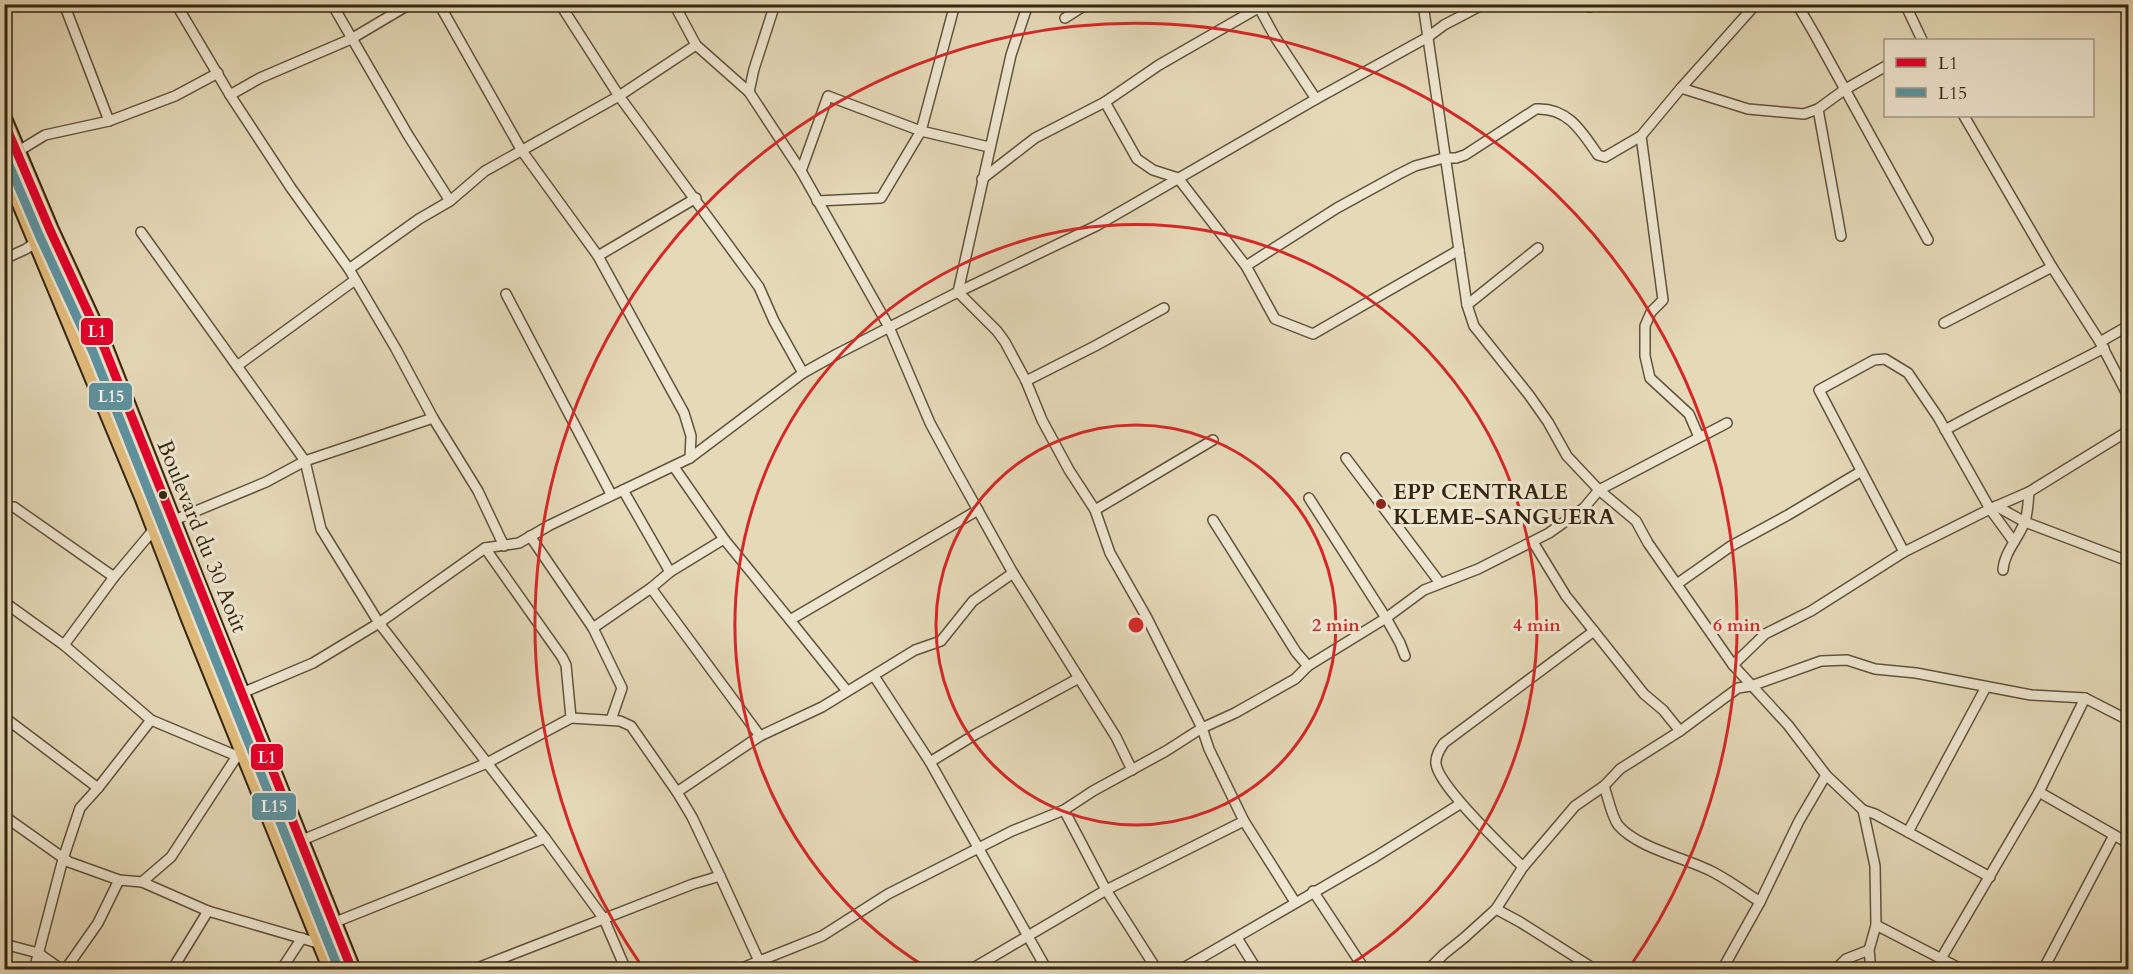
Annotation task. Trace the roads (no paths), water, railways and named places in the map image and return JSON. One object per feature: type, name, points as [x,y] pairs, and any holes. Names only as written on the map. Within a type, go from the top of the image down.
[{"type":"highway","name":"Boulevard du 30 Août","points":[[4,121],[11,157],[36,242],[155,528],[239,752],[332,969]]},
{"type":"highway","name":"Boulevard du 30 Août","points":[[11,157],[50,230],[104,347],[352,969]]},
{"type":"street","points":[[64,4],[109,121]]},
{"type":"street","points":[[176,4],[230,95],[291,188],[349,269],[433,418],[478,491],[504,546]]},
{"type":"street","points":[[332,4],[450,201]]},
{"type":"street","points":[[230,95],[260,78],[351,39],[410,4]]},
{"type":"street","points":[[439,4],[522,151],[598,256],[684,413],[691,436],[690,458]]},
{"type":"street","points":[[560,4],[619,96],[696,198],[759,287],[774,321],[803,373]]},
{"type":"street","points":[[674,4],[696,45],[749,92],[801,171],[889,327],[930,423],[978,510],[1013,573],[1116,736],[1132,770]]},
{"type":"street","points":[[749,92],[775,4]]},
{"type":"street","points":[[818,201],[882,198],[921,131],[955,4]]},
{"type":"street","points":[[958,292],[1011,55],[1028,4]]},
{"type":"street","points":[[1065,18],[1086,4]]},
{"type":"street","points":[[1423,4],[1467,305],[1474,326],[1529,395],[1548,422],[1567,456],[1599,490],[1636,521],[1648,543],[1733,664],[1788,725],[1826,775],[1863,810],[1990,877]]},
{"type":"street","points":[[242,693],[313,663],[380,622],[485,548],[515,545],[611,494],[674,467],[690,458],[803,373],[958,292],[1096,226],[1484,4]]},
{"type":"street","points":[[1585,4],[1590,7],[1599,4]]},
{"type":"street","points":[[1246,266],[1337,208],[1390,179],[1415,166],[1465,155],[1536,109],[1549,108],[1559,112],[1583,133],[1601,157],[1605,158],[1641,136],[1756,4]]},
{"type":"street","points":[[1797,4],[1928,240]]},
{"type":"street","points":[[1905,4],[1922,39]]},
{"type":"street","points":[[982,179],[1035,138],[1105,102],[1159,65],[1260,6],[1316,99]]},
{"type":"street","points":[[349,269],[411,225],[450,201],[485,171],[619,96],[696,45]]},
{"type":"street","points":[[1681,88],[1748,109],[1804,114],[1818,109],[1844,90],[1884,67]]},
{"type":"street","points":[[11,157],[45,135],[109,121],[175,96],[218,73]]},
{"type":"street","points":[[801,171],[828,96],[921,131],[989,147]]},
{"type":"street","points":[[1105,102],[1137,159],[1153,170],[1178,178],[1246,266],[1275,319],[1312,334],[1459,250]]},
{"type":"street","points":[[1818,109],[1841,236]]},
{"type":"street","points":[[1965,117],[2052,267],[2102,345],[2128,396]]},
{"type":"street","points":[[1641,136],[1664,300],[1651,312],[1645,326],[1645,356],[1650,378],[1689,414],[1700,437]]},
{"type":"street","points":[[598,256],[696,198]]},
{"type":"street","points":[[4,259],[36,242],[50,230]]},
{"type":"street","points":[[141,232],[305,461],[321,529],[380,622],[604,919],[626,969]]},
{"type":"street","points":[[1467,305],[1538,248]]},
{"type":"street","points":[[1944,323],[2052,267]]},
{"type":"street","points":[[237,366],[355,280]]},
{"type":"street","points":[[958,292],[997,331],[1026,381],[1042,420],[1069,471],[1095,510],[1110,553],[1147,618],[1202,728],[1209,749],[1244,821],[1294,903]]},
{"type":"street","points":[[506,294],[611,494]]},
{"type":"street","points":[[1026,381],[1164,308]]},
{"type":"street","points":[[1945,430],[1990,405],[2052,376],[2128,326]]},
{"type":"street","points":[[1904,552],[1819,390],[1874,360],[1885,359],[1908,373],[2014,542]]},
{"type":"street","points":[[172,520],[266,482],[305,461],[433,418]]},
{"type":"street","points":[[736,969],[830,932],[888,894],[1012,831],[1064,810],[1092,791],[1202,728],[1235,713],[1295,679],[1308,666],[1386,618],[1424,590],[1478,569],[1533,542],[1584,508],[1599,490],[1727,423]]},
{"type":"street","points":[[1733,664],[1765,634],[1811,611],[1904,552],[2029,492],[2128,431]]},
{"type":"street","points":[[1095,510],[1213,440]]},
{"type":"street","points":[[1346,458],[1440,584]]},
{"type":"street","points":[[674,467],[724,539],[847,691]]},
{"type":"street","points":[[1677,584],[1731,546],[1860,472]]},
{"type":"street","points":[[623,490],[670,572]]},
{"type":"street","points":[[2003,570],[2025,522],[2029,492]]},
{"type":"street","points":[[1309,498],[1386,618],[1405,656]]},
{"type":"street","points":[[14,507],[114,577]]},
{"type":"street","points":[[1993,508],[2128,561]]},
{"type":"street","points":[[790,620],[978,510]]},
{"type":"street","points":[[1213,520],[1296,652],[1308,666]]},
{"type":"street","points":[[64,645],[114,577],[155,528]]},
{"type":"street","points":[[530,536],[593,628],[622,688],[611,720]]},
{"type":"street","points":[[593,628],[670,572],[724,539]]},
{"type":"street","points":[[1533,542],[1566,596],[1644,694],[1663,710],[1680,730]]},
{"type":"street","points":[[485,548],[562,657],[568,676],[571,718]]},
{"type":"street","points":[[677,792],[759,736],[822,707],[915,650],[941,641],[973,601],[1013,573]]},
{"type":"street","points":[[651,588],[759,736]]},
{"type":"street","points":[[4,615],[8,604],[64,645],[151,720],[239,752],[171,857],[141,882]]},
{"type":"street","points":[[1523,867],[1460,804],[1436,767],[1436,756],[1444,743],[1594,631]]},
{"type":"street","points":[[1428,969],[1496,909],[1523,867],[1575,806],[1604,786],[1620,769],[1680,730],[1738,688],[1751,686],[1805,666],[1838,659],[1875,669],[1916,673],[2031,695],[2085,698],[2128,720]]},
{"type":"street","points":[[874,676],[930,762],[1047,969]]},
{"type":"street","points":[[930,762],[976,734],[1079,678]]},
{"type":"street","points":[[1908,832],[1986,687]]},
{"type":"street","points":[[1942,957],[2039,792],[2085,698]]},
{"type":"street","points":[[4,717],[98,788]]},
{"type":"street","points":[[300,842],[487,763],[571,718],[620,721],[631,726],[692,817],[759,961]]},
{"type":"street","points":[[34,969],[63,859],[80,808],[151,720]]},
{"type":"street","points":[[1722,969],[1760,902],[1799,821],[1826,775]]},
{"type":"street","points":[[1604,786],[1616,823],[1623,830],[1655,848],[1712,872],[1760,902]]},
{"type":"street","points":[[2039,792],[2128,843]]},
{"type":"street","points":[[1180,969],[1237,938],[1460,804]]},
{"type":"street","points":[[1064,810],[1107,890],[1157,969]]},
{"type":"street","points":[[1863,810],[1875,866],[1876,925],[1869,950],[1871,969]]},
{"type":"street","points":[[4,816],[63,859],[119,880],[141,882],[208,911],[321,944]]},
{"type":"street","points":[[970,969],[1107,890],[1244,821]]},
{"type":"street","points":[[2043,969],[2114,835]]},
{"type":"street","points":[[333,923],[545,838]]},
{"type":"street","points":[[472,969],[693,884],[720,876]]},
{"type":"street","points":[[4,945],[38,953],[64,969],[98,923],[119,880]]},
{"type":"street","points":[[1313,891],[1365,969]]},
{"type":"street","points":[[1496,909],[1520,921],[1596,969]]},
{"type":"street","points":[[172,969],[208,911]]},
{"type":"street","points":[[1876,925],[1963,969]]},
{"type":"street","points":[[281,969],[302,938]]},
{"type":"street","points":[[1237,938],[1257,969]]},
{"type":"street","points":[[1835,969],[1846,959],[1869,950]]},
{"type":"place","name":"EPP CENTRALE KLEME-SANGUERA","points":[[1381,504]]}]
